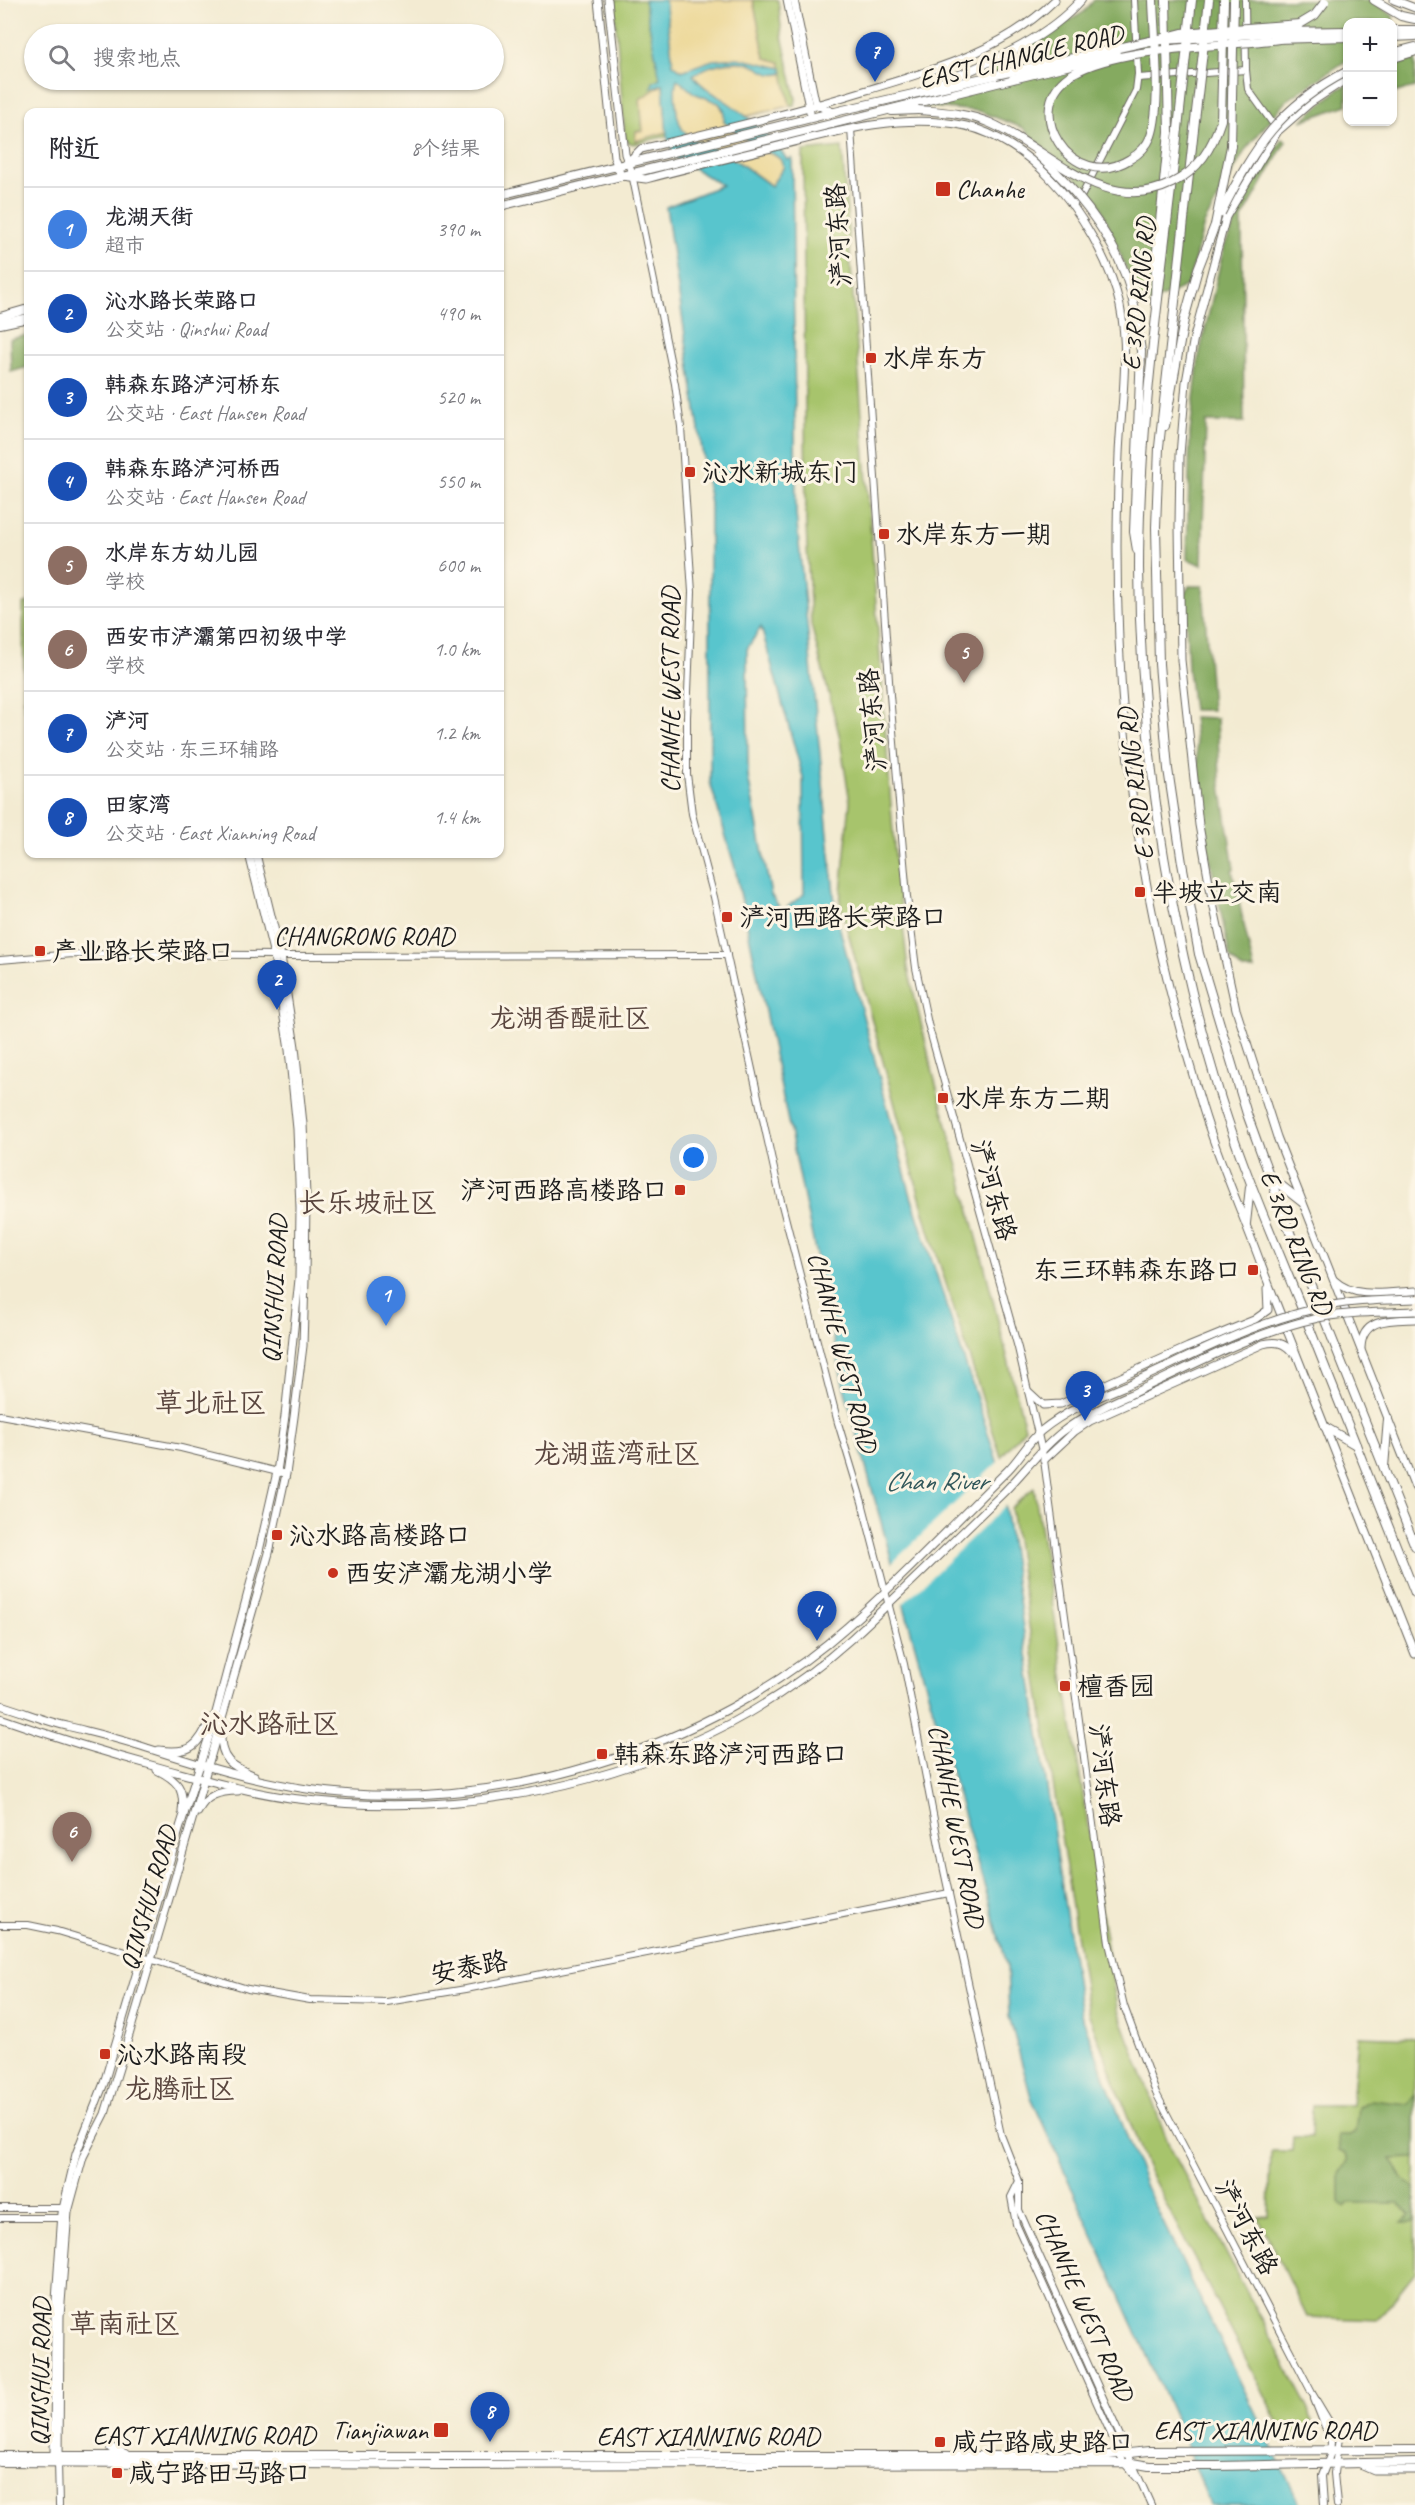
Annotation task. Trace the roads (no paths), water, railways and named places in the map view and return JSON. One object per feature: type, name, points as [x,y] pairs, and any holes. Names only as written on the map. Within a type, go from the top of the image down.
[{"type":"main road","points":[[598,0],[616,165],[621,176]]},
{"type":"main road","name":"CHANHE WEST ROAD","points":[[608,0],[627,163],[633,176]]},
{"type":"main road","points":[[788,0],[810,108],[810,119]]},
{"type":"main road","points":[[794,0],[815,101],[833,112]]},
{"type":"main road","points":[[627,163],[641,149],[810,108],[971,56],[1011,34],[1055,0]]},
{"type":"main road","points":[[901,98],[993,61],[1025,44],[1054,24],[1082,0]]},
{"type":"main road","points":[[1153,0],[1154,23],[1154,47],[1154,58],[1156,102],[1154,123],[1149,139],[1139,153],[1124,163],[1109,167],[1082,165],[1060,147],[1053,134],[1049,116],[1051,101],[1059,85],[1073,73],[1122,57],[1152,53],[1162,52],[1172,50],[1238,45],[1279,39]]},
{"type":"main road","points":[[1157,316],[1154,294],[1169,132],[1166,0]]},
{"type":"main road","name":"E 3RD RING RD","points":[[1192,0],[1144,441],[1139,564],[1141,623],[1157,811],[1171,895],[1194,1002],[1221,1097],[1250,1185],[1415,1593]]},
{"type":"main road","name":"E 3RD RING RD","points":[[1209,0],[1159,447],[1156,550],[1159,664],[1168,769],[1197,944],[1211,1000],[1268,1175],[1415,1546]]},
{"type":"main road","points":[[858,115],[918,110],[962,115],[988,122],[1019,138],[1096,186],[1135,193],[1152,191],[1181,179],[1199,165],[1208,153],[1221,120],[1224,0]]},
{"type":"main road","points":[[1215,225],[1231,147],[1234,0]]},
{"type":"main road","points":[[1150,41],[1182,33],[1299,24],[1316,15],[1325,0]]},
{"type":"main road","points":[[1374,0],[1401,16],[1415,19]]},
{"type":"main road","points":[[1394,0],[1415,8]]},
{"type":"main road","points":[[1397,30],[1415,30]]},
{"type":"main road","name":"EAST CHANGLE ROAD","points":[[504,194],[833,112],[1150,41],[1260,33],[1343,31]]},
{"type":"main road","points":[[1397,36],[1415,36]]},
{"type":"main road","name":"EAST CHANGLE ROAD","points":[[504,205],[621,176],[633,176],[858,115],[1141,50],[1279,39],[1343,37]]},
{"type":"main road","points":[[1397,53],[1415,50]]},
{"type":"main road","points":[[1397,57],[1415,50]]},
{"type":"main road","points":[[1159,447],[1168,415],[1184,320],[1198,269],[1215,225],[1241,171],[1265,136],[1283,116],[1305,97],[1345,72]]},
{"type":"main road","points":[[1343,81],[1310,103],[1278,131],[1226,217],[1194,337],[1186,382],[1180,455],[1181,660],[1190,759],[1212,899],[1236,1009],[1277,1137],[1415,1487]]},
{"type":"main road","points":[[633,176],[646,179],[850,129],[910,122],[969,127],[1000,140],[1021,153],[1050,178],[1071,205],[1099,251],[1113,278],[1121,308],[1125,344],[1119,454],[1118,621],[1125,733],[1148,890],[1166,977],[1204,1114],[1300,1365],[1415,1654]]},
{"type":"main road","points":[[826,125],[828,134]]},
{"type":"main road","points":[[1019,138],[1073,190],[1113,249],[1125,274],[1136,309],[1141,351],[1134,532],[1139,564]]},
{"type":"main road","points":[[0,316],[24,310]]},
{"type":"main road","points":[[0,324],[24,319]]},
{"type":"main road","name":"QINSHUI ROAD","points":[[204,1767],[218,1702],[256,1562],[277,1472],[296,1322],[300,1208],[292,1073],[278,956],[250,858]]},
{"type":"main road","name":"QINSHUI ROAD","points":[[57,2458],[55,2315],[63,2208],[76,2154],[102,2090],[143,1959],[181,1824],[224,1712],[269,1553],[286,1474],[303,1346],[306,1197],[299,1079],[278,956],[257,858]]},
{"type":"main road","points":[[1268,1175],[1302,1202]]},
{"type":"main road","points":[[1246,1223],[1250,1185]]},
{"type":"main road","points":[[1029,1392],[1037,1402],[1050,1406],[1074,1399],[1264,1314],[1269,1305],[1265,1274]]},
{"type":"main road","points":[[1332,1278],[1353,1292],[1415,1291]]},
{"type":"main road","points":[[0,1705],[67,1727],[148,1748],[204,1767],[271,1782],[347,1793],[434,1794],[463,1791],[548,1777],[583,1767],[641,1748],[688,1729],[742,1701],[815,1653],[886,1591],[1012,1466],[1038,1433],[1062,1416],[1244,1333],[1292,1314],[1353,1302],[1415,1299]]},
{"type":"main road","points":[[190,1831],[201,1805],[215,1794],[229,1791],[336,1803],[415,1806],[495,1799],[552,1788],[599,1776],[658,1756],[741,1716],[785,1690],[828,1660],[1019,1478],[1062,1432],[1093,1411],[1247,1342],[1295,1324],[1350,1314],[1415,1311]]},
{"type":"main road","points":[[1361,1350],[1361,1339],[1369,1326],[1379,1321],[1415,1319]]},
{"type":"main road","points":[[1044,1460],[1075,1431],[1090,1421],[1263,1344],[1271,1342],[1287,1346],[1300,1365]]},
{"type":"main road","points":[[1384,1469],[1388,1419]]},
{"type":"main road","points":[[1325,1427],[1356,1445]]},
{"type":"main road","points":[[148,1748],[175,1751],[190,1749],[203,1734],[218,1702]]},
{"type":"main road","points":[[224,1712],[220,1741],[223,1754],[236,1768],[271,1782]]},
{"type":"main road","points":[[0,1718],[200,1779],[262,1793]]},
{"type":"main road","points":[[138,1761],[178,1783],[183,1800],[181,1824]]},
{"type":"main road","name":"QINSHUI ROAD","points":[[57,2458],[60,2316],[68,2212],[83,2157],[105,2114],[152,1961],[178,1863],[190,1831],[200,1779]]},
{"type":"main road","points":[[111,2448],[129,2456]]},
{"type":"main road","name":"EAST XIANNING ROAD","points":[[0,2462],[129,2456],[1076,2456],[1149,2451],[1415,2450]]},
{"type":"main road","name":"EAST XIANNING ROAD","points":[[0,2456],[1128,2463],[1149,2466],[1415,2462]]},
{"type":"main road","points":[[1356,2462],[1374,2470],[1415,2470]]},
{"type":"street","points":[[1071,205],[1080,199],[1136,90],[1138,78],[1134,0],[1144,0]]},
{"type":"street","points":[[1245,0],[1248,89],[1278,131]]},
{"type":"street","points":[[1138,78],[1246,70]]},
{"type":"street","name":"浐河东路","points":[[850,129],[890,695],[907,897],[916,968],[928,1024],[1029,1392],[1044,1460],[1105,1919],[1124,2007],[1168,2120],[1312,2393],[1338,2435],[1334,2450]]},
{"type":"street","name":"CHANHE WEST ROAD","points":[[633,176],[675,384],[681,433],[692,591],[687,707],[689,795],[728,955],[781,1201],[838,1423],[886,1591],[904,1664],[949,1893],[1001,2135],[1019,2181],[1019,2210],[1128,2463],[1151,2505]]},
{"type":"street","name":"CHANGRONG ROAD","points":[[0,960],[73,954],[728,955]]},
{"type":"street","points":[[1074,1399],[1093,1400],[1102,1387]]},
{"type":"street","points":[[0,1415],[181,1448],[286,1474]]},
{"type":"street","name":"安泰路","points":[[0,1925],[28,1925],[57,1931],[143,1959],[248,1989],[310,2000],[387,2002],[466,1989],[949,1893]]},
{"type":"street","points":[[0,2208],[63,2208]]},
{"type":"street","points":[[0,2218],[62,2218]]},
{"type":"street","points":[[1334,2450],[1331,2463],[1337,2505]]},
{"type":"street","points":[[57,2458],[59,2505]]},
{"type":"street","points":[[1324,2505],[1322,2476],[1331,2463]]},
{"type":"water","name":"Chan River","points":[[644,0],[665,0],[673,64],[682,71],[713,60],[738,58],[782,68],[783,73],[773,74],[748,63],[726,62],[693,75],[705,88],[737,109],[761,129],[787,160],[792,158],[796,514],[836,914],[911,1196],[999,1467],[1081,2014],[1146,2187],[1300,2505],[1210,2505],[1182,2434],[1031,2097],[1009,2016],[1007,1964],[925,1682],[843,1384],[735,868],[710,782],[710,504],[666,207],[722,185],[674,157],[667,136],[663,84],[651,88],[653,82],[660,78]],"holes":[[[677,79],[694,93],[719,103],[724,110],[724,122],[762,151],[780,159],[784,167],[771,186],[731,158],[691,139],[686,134],[678,119],[675,89]],[[761,627],[803,777],[804,894],[782,911],[771,895],[748,777],[747,649]]]},
{"type":"place","name":"浐河","points":[[875,82]]},
{"type":"place","name":"Chanhe","points":[[943,189]]},
{"type":"place","name":"水岸东方","points":[[871,358]]},
{"type":"place","name":"沁水新城东门","points":[[690,472]]},
{"type":"place","name":"水岸东方一期","points":[[884,534]]},
{"type":"place","name":"水岸东方幼儿园","points":[[964,683]]},
{"type":"place","name":"半坡立交南","points":[[1140,892]]},
{"type":"place","name":"浐河西路长荣路口","points":[[727,917]]},
{"type":"place","name":"产业路长荣路口","points":[[40,951]]},
{"type":"place","name":"沁水路长荣路口","points":[[277,1010]]},
{"type":"place","name":"水岸东方二期","points":[[943,1098]]},
{"type":"place","name":"浐河西路高楼路口","points":[[680,1190]]},
{"type":"place","name":"东三环韩森东路口","points":[[1253,1270]]},
{"type":"place","name":"龙湖天街","points":[[386,1326]]},
{"type":"place","name":"韩森东路浐河桥东","points":[[1085,1421]]},
{"type":"place","name":"沁水路高楼路口","points":[[277,1535]]},
{"type":"place","name":"西安浐灞龙湖小学","points":[[333,1573]]},
{"type":"place","name":"韩森东路浐河桥西","points":[[817,1641]]},
{"type":"place","name":"檀香园","points":[[1065,1686]]},
{"type":"place","name":"韩森东路浐河西路口","points":[[602,1754]]},
{"type":"place","name":"西安市浐灞第四初级中学","points":[[72,1862]]},
{"type":"place","name":"沁水路南段","points":[[105,2054]]},
{"type":"place","name":"Tianjiawan","points":[[441,2430]]},
{"type":"place","name":"田家湾","points":[[490,2442]]},
{"type":"place","name":"咸宁路咸史路口","points":[[940,2442]]},
{"type":"place","name":"咸宁路田马路口","points":[[117,2473]]},
{"type":"district","name":"龙湖香醍社区","points":[[570,1018]]},
{"type":"district","name":"长乐坡社区","points":[[368,1202]]},
{"type":"district","name":"草北社区","points":[[211,1402]]},
{"type":"district","name":"龙湖蓝湾社区","points":[[617,1453]]},
{"type":"district","name":"沁水路社区","points":[[270,1723]]},
{"type":"district","name":"龙腾社区","points":[[180,2088]]},
{"type":"district","name":"草南社区","points":[[125,2323]]}]
